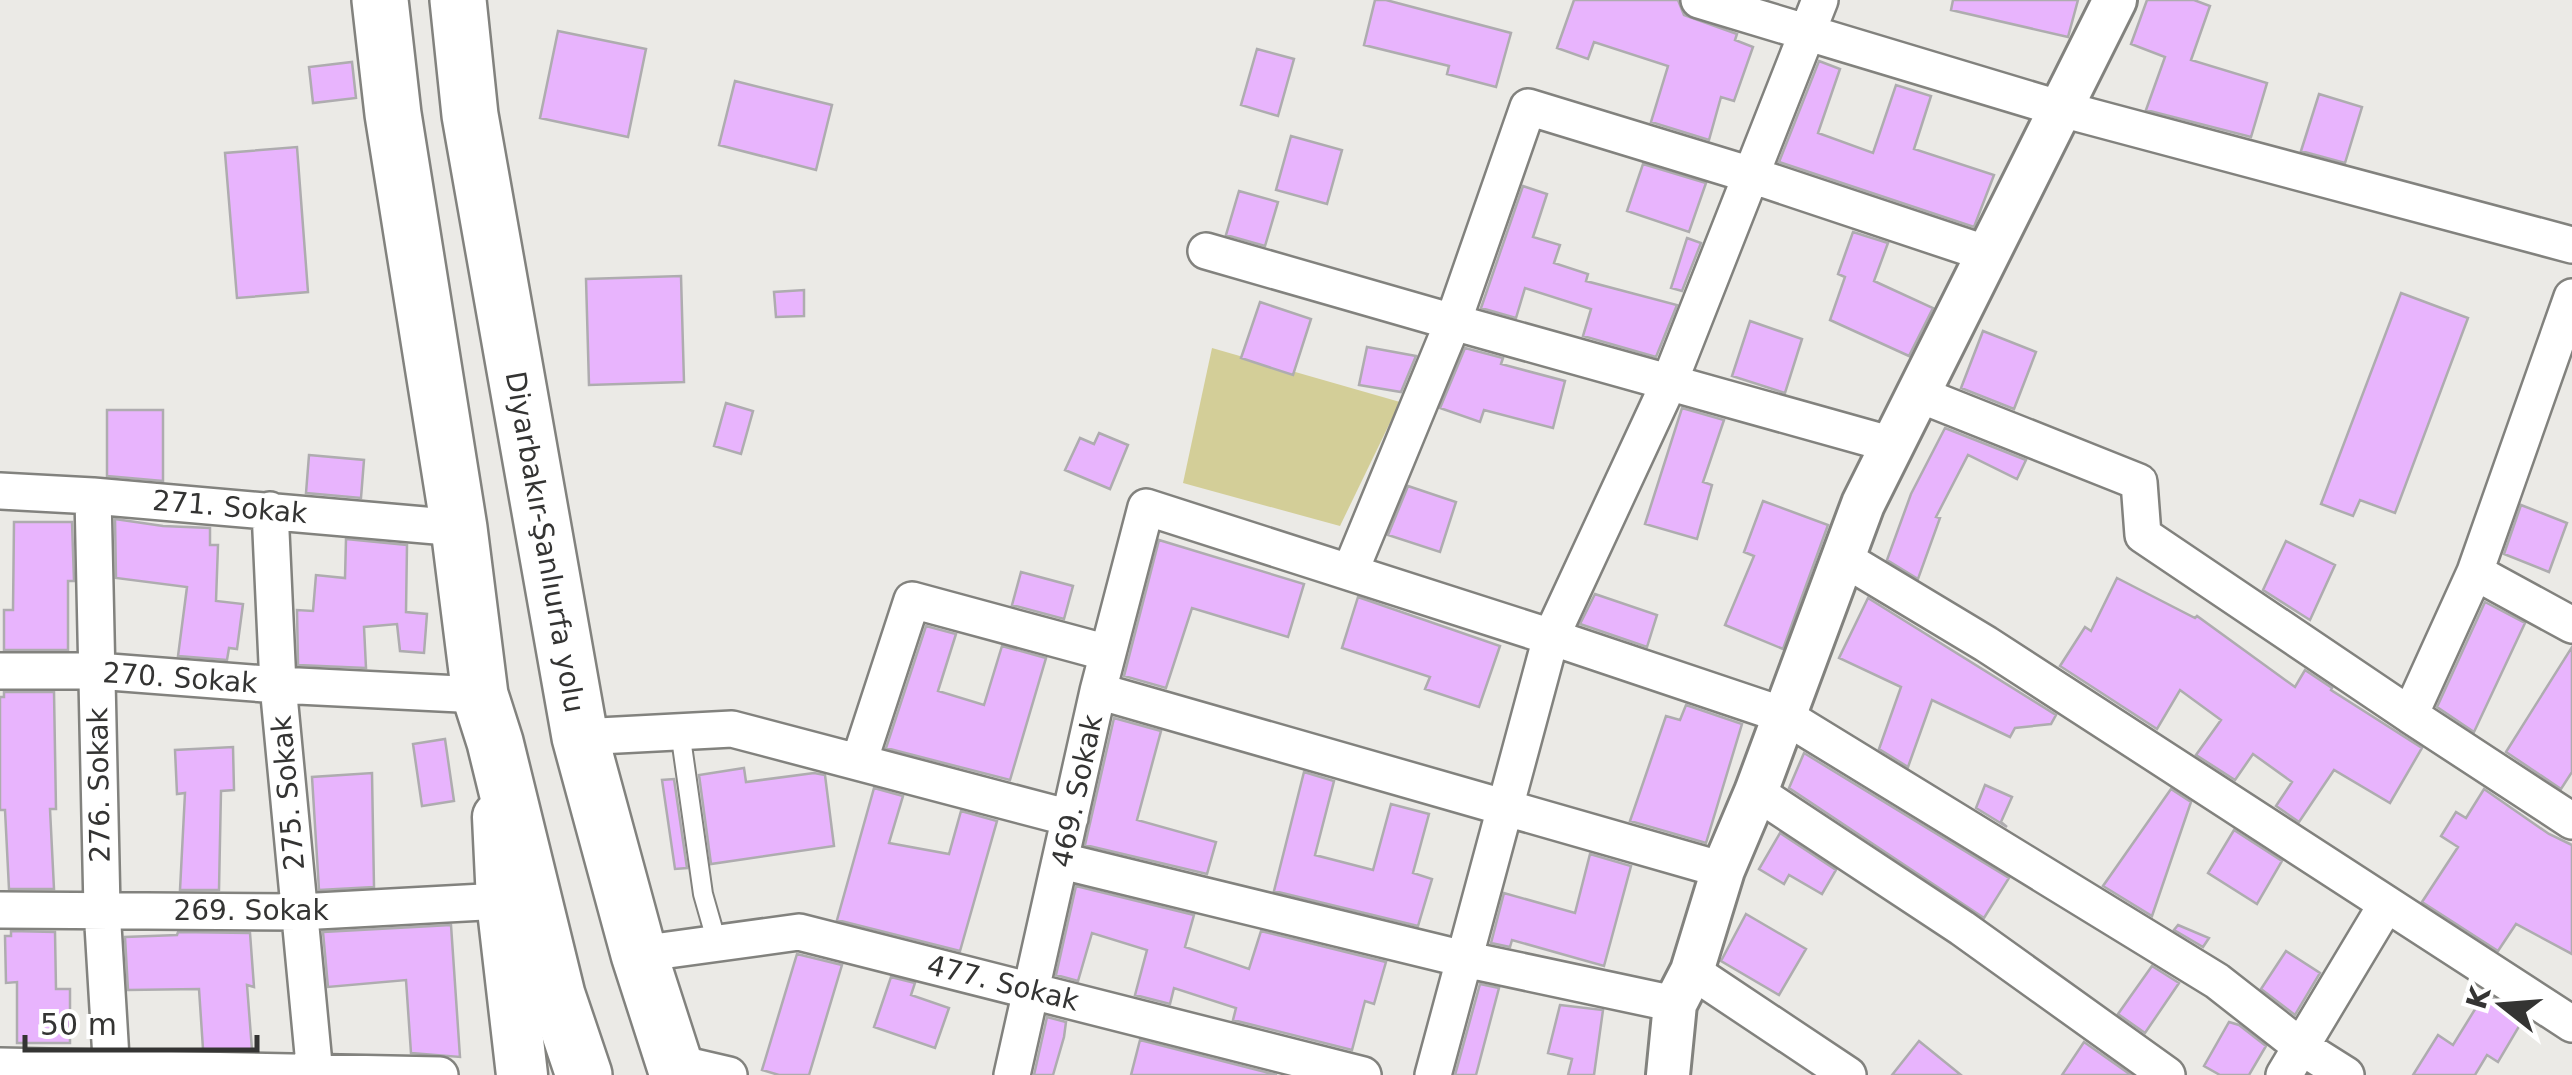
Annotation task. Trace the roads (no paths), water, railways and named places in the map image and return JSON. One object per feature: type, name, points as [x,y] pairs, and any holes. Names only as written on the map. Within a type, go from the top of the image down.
[{"type":"highway","points":[[380,0],[393,114],[488,719],[557,995],[584,1075]]},
{"type":"highway","name":"Diyarbakır-Şanlıurfa yolu","points":[[458,0],[470,115],[580,737],[639,954],[676,1068]]},
{"type":"main road","points":[[488,719],[502,901],[522,1075]]},
{"type":"street","points":[[1699,0],[1813,16],[2058,108],[2572,245]]},
{"type":"street","points":[[1668,1075],[1684,988],[1723,870],[1863,504],[2114,0]]},
{"type":"street","points":[[1433,1075],[1551,638],[1669,383],[1813,16]]},
{"type":"street","points":[[1988,254],[1528,106],[1453,322],[1350,572],[1783,715],[2217,981],[2292,1060],[2346,1075]]},
{"type":"street","points":[[1206,251],[1893,445]]},
{"type":"street","points":[[2410,716],[2474,572],[2572,297]]},
{"type":"street","points":[[1918,394],[2139,482],[2143,536],[2572,821]]},
{"type":"street","name":"271. Sokak","points":[[0,490],[459,528]]},
{"type":"street","name":"276. Sokak","points":[[94,496],[102,909],[111,1071]]},
{"type":"street","name":"469. Sokak","points":[[1012,1075],[1098,691],[1146,508],[1350,572]]},
{"type":"street","name":"275. Sokak","points":[[270,510],[278,686],[314,1074]]},
{"type":"street","points":[[1843,558],[1986,644],[2572,1024]]},
{"type":"street","points":[[2474,572],[2572,625]]},
{"type":"street","points":[[860,762],[912,600],[1108,654]]},
{"type":"street","name":"270. Sokak","points":[[0,671],[97,671],[278,686],[488,719]]},
{"type":"street","points":[[1098,691],[1723,870]]},
{"type":"street","points":[[580,737],[732,728],[1070,818]]},
{"type":"street","points":[[1756,792],[1962,928],[2167,1075]]},
{"type":"street","points":[[1062,861],[1464,960],[1684,988],[1848,1075]]},
{"type":"street","name":"269. Sokak","points":[[0,910],[299,912],[502,901]]},
{"type":"street","points":[[2292,1060],[2386,905]]},
{"type":"street","name":"477. Sokak","points":[[639,954],[799,932],[1363,1075]]},
{"type":"street","points":[[0,1066],[440,1075]]},
{"type":"street","points":[[676,1068],[730,1075]]},
{"type":"lane","points":[[680,731],[703,894],[718,943]]}]
